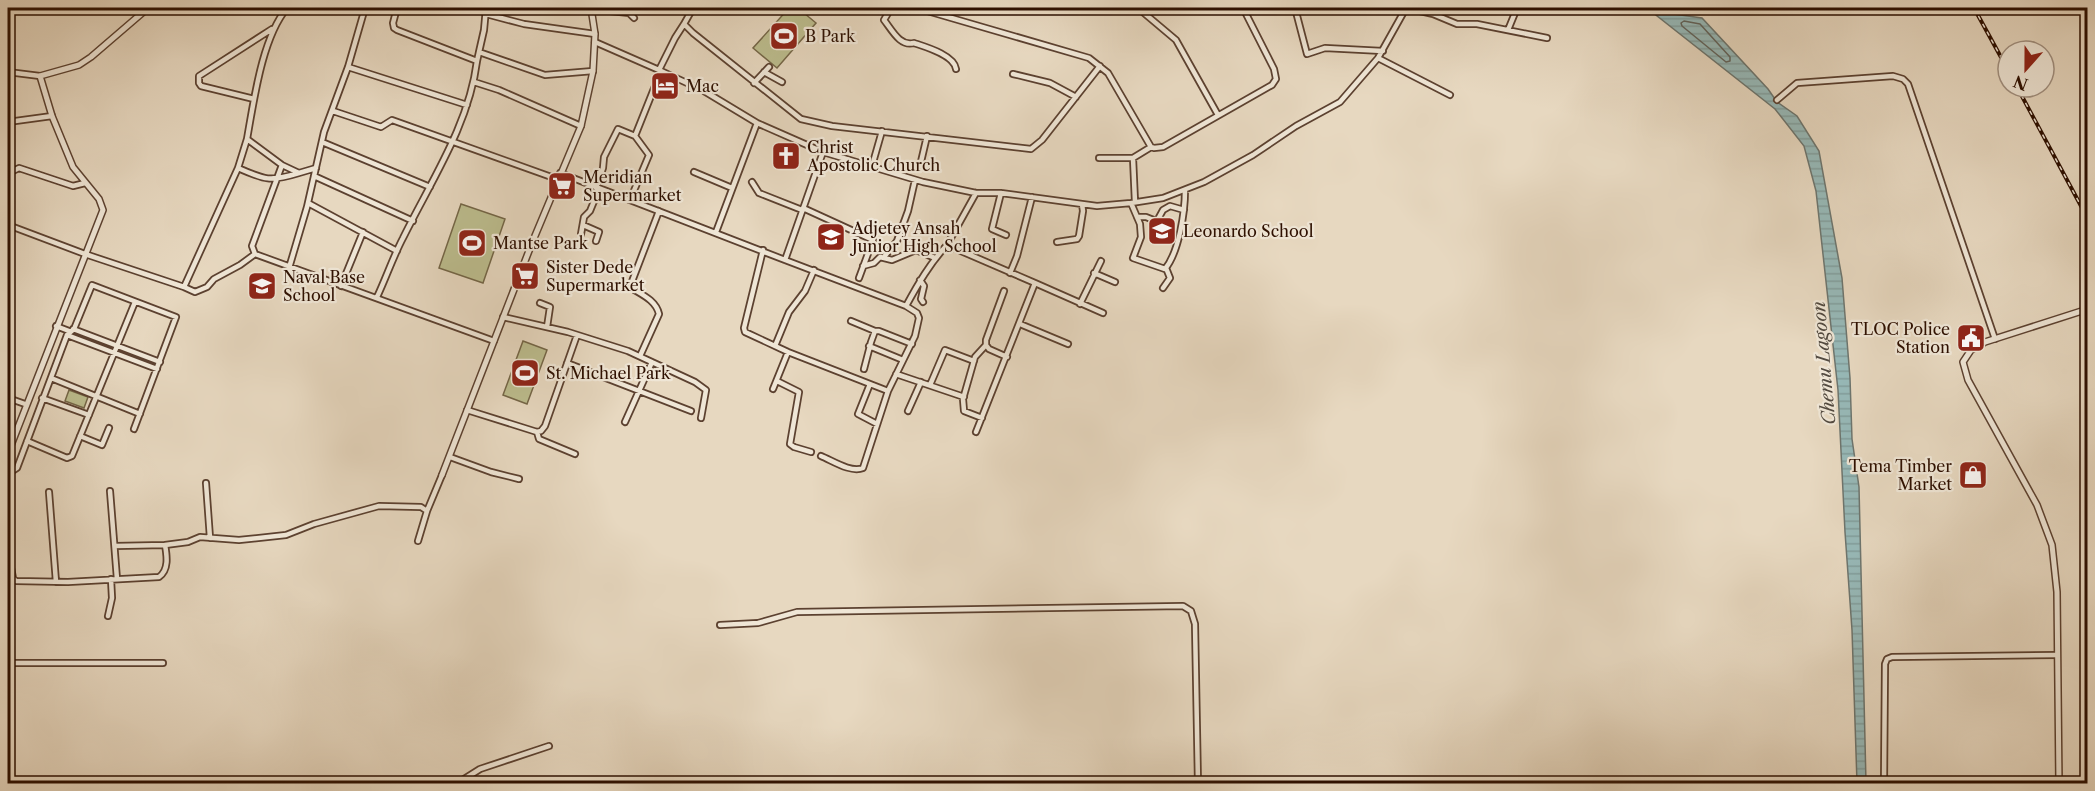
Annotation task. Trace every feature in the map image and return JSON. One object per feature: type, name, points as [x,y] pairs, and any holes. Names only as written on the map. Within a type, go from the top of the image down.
[{"type":"street","points":[[8,72],[40,76],[79,65],[148,8]]},
{"type":"street","points":[[184,287],[238,168],[247,139],[254,99],[272,29],[287,8]]},
{"type":"street","points":[[289,268],[308,203],[322,142],[348,67],[364,8]]},
{"type":"street","points":[[397,8],[393,23],[397,30],[477,61]]},
{"type":"street","points":[[418,541],[427,510],[450,457],[559,176],[581,126],[593,71],[595,34],[591,8],[629,13],[633,18]]},
{"type":"street","points":[[635,136],[660,70],[693,8]]},
{"type":"street","points":[[891,8],[884,20],[903,43],[908,45],[914,43],[949,57],[955,63],[956,69]]},
{"type":"street","points":[[916,8],[1082,55],[1100,66],[1113,81],[1150,147]]},
{"type":"street","points":[[1138,8],[1176,40],[1218,116]]},
{"type":"street","points":[[1099,158],[1133,158],[1150,147],[1163,147],[1272,85],[1276,79],[1274,69],[1242,8]]},
{"type":"street","points":[[1295,8],[1307,54],[1325,48],[1383,51]]},
{"type":"street","points":[[1391,8],[1434,14],[1457,24],[1477,24],[1548,38]]},
{"type":"street","points":[[1508,30],[1517,8]]},
{"type":"street","points":[[377,297],[397,251],[452,142],[466,105],[474,82],[485,9],[524,24],[595,34]]},
{"type":"street","points":[[595,42],[704,91],[757,123],[822,152],[915,180],[976,193],[1032,197],[1097,206],[1163,198],[1204,182],[1340,102],[1383,51],[1406,9]]},
{"type":"street","points":[[684,24],[801,119],[832,126],[1031,148],[1042,140],[1100,66]]},
{"type":"street","points":[[254,99],[201,86],[199,76],[272,29]]},
{"type":"street","points":[[479,52],[545,75],[593,71]]},
{"type":"street","points":[[1378,58],[1450,95]]},
{"type":"street","points":[[348,67],[466,105]]},
{"type":"street","points":[[754,83],[769,67]]},
{"type":"street","points":[[764,72],[782,82]]},
{"type":"street","points":[[1013,74],[1050,83],[1076,97]]},
{"type":"street","points":[[8,450],[103,210],[99,199],[73,167],[52,116],[40,76]]},
{"type":"street","points":[[1777,100],[1797,83],[1893,76],[1903,79],[1908,84],[1995,339]]},
{"type":"street","points":[[474,82],[499,90],[581,126]]},
{"type":"street","points":[[333,111],[381,127],[392,120],[452,142],[597,188],[763,250],[916,311],[919,318],[912,344],[888,391],[863,468],[860,470],[849,468],[821,456]]},
{"type":"street","points":[[8,122],[52,116]]},
{"type":"street","points":[[716,232],[757,123]]},
{"type":"street","points":[[580,234],[585,214],[590,211],[604,157],[618,129],[635,136],[649,155],[633,193]]},
{"type":"street","points":[[872,166],[882,131]]},
{"type":"street","points":[[920,166],[927,136]]},
{"type":"street","points":[[247,139],[282,165],[299,173]]},
{"type":"street","points":[[322,142],[430,187]]},
{"type":"street","points":[[785,260],[822,152]]},
{"type":"street","points":[[1133,158],[1133,203],[1141,237],[1133,258],[1166,268]]},
{"type":"street","points":[[282,165],[252,246],[255,254],[494,341]]},
{"type":"street","points":[[8,170],[13,171],[19,168],[73,186],[85,183]]},
{"type":"street","points":[[238,168],[267,179],[277,180],[316,168]]},
{"type":"street","points":[[694,172],[732,188]]},
{"type":"street","points":[[314,176],[413,221]]},
{"type":"street","points":[[884,257],[897,241],[908,211],[915,180]]},
{"type":"street","points":[[752,182],[759,193],[803,209],[873,240],[858,278]]},
{"type":"street","points":[[1162,288],[1170,278],[1166,268],[1177,240],[1184,210],[1185,190]]},
{"type":"street","points":[[906,306],[920,280],[947,245],[976,193]]},
{"type":"street","points":[[1001,194],[992,229],[1006,236]]},
{"type":"street","points":[[1010,273],[1017,256],[1032,197]]},
{"type":"street","points":[[308,203],[397,251]]},
{"type":"street","points":[[1057,242],[1072,240],[1079,236],[1082,204]]},
{"type":"street","points":[[1156,221],[1163,210],[1170,206],[1184,210]]},
{"type":"street","points":[[640,356],[659,310],[633,289],[631,284],[659,211]]},
{"type":"street","points":[[1137,217],[1142,216],[1169,226]]},
{"type":"street","points":[[8,225],[85,255],[195,292],[240,266],[255,254]]},
{"type":"street","points":[[583,225],[599,232],[596,241]]},
{"type":"street","points":[[341,286],[363,232]]},
{"type":"street","points":[[947,245],[1103,313]]},
{"type":"street","points":[[763,250],[744,328],[749,335],[888,391]]},
{"type":"street","points":[[863,266],[874,263],[878,258],[884,257],[892,260],[916,250],[935,258]]},
{"type":"street","points":[[1080,304],[1101,261]]},
{"type":"street","points":[[775,346],[792,306],[805,291],[814,270]]},
{"type":"street","points":[[1094,273],[1115,282]]},
{"type":"street","points":[[920,280],[924,286],[921,299],[923,302]]},
{"type":"street","points":[[976,432],[1035,283]]},
{"type":"street","points":[[8,468],[14,470],[17,468],[42,398],[92,285],[176,317],[134,429]]},
{"type":"street","points":[[982,418],[964,411],[964,397],[974,361],[986,345],[1004,291]]},
{"type":"street","points":[[27,441],[70,458],[72,456],[135,302]]},
{"type":"street","points":[[540,303],[550,307],[547,327]]},
{"type":"street","points":[[2059,783],[2057,592],[2052,544],[2037,505],[1968,380],[1963,362],[1971,350],[1995,339],[2088,309]]},
{"type":"street","points":[[503,317],[577,335],[640,356],[696,382],[706,390],[701,418]]},
{"type":"street","points":[[851,321],[912,344]]},
{"type":"street","points":[[1020,324],[1068,344]]},
{"type":"street","points":[[57,326],[114,353],[157,369]]},
{"type":"street","points":[[864,369],[875,331]]},
{"type":"street","points":[[70,332],[117,345],[160,362]]},
{"type":"street","points":[[467,410],[537,432],[541,431],[545,426],[577,335]]},
{"type":"street","points":[[986,345],[989,349],[1007,357]]},
{"type":"street","points":[[869,346],[903,360]]},
{"type":"street","points":[[930,385],[945,350],[974,361]]},
{"type":"street","points":[[773,388],[788,352]]},
{"type":"street","points":[[625,422],[652,362]]},
{"type":"street","points":[[567,363],[692,411]]},
{"type":"street","points":[[896,374],[964,397]]},
{"type":"street","points":[[51,378],[140,414]]},
{"type":"street","points":[[777,381],[799,392],[790,444],[811,452]]},
{"type":"street","points":[[908,411],[921,382]]},
{"type":"street","points":[[870,384],[858,414],[877,424]]},
{"type":"street","points":[[8,398],[25,404]]},
{"type":"street","points":[[42,398],[89,415]]},
{"type":"street","points":[[80,436],[102,445],[109,428]]},
{"type":"street","points":[[537,432],[539,440],[575,454]]},
{"type":"street","points":[[450,457],[491,472],[519,479]]},
{"type":"street","points":[[206,483],[210,538]]},
{"type":"street","points":[[110,491],[117,579]]},
{"type":"street","points":[[49,492],[56,582]]},
{"type":"street","points":[[115,546],[188,543],[200,537],[239,540],[286,535],[324,521],[379,506],[421,507],[427,510]]},
{"type":"street","points":[[8,552],[13,578],[16,581],[56,582],[159,577],[163,574],[167,560],[165,545]]},
{"type":"street","points":[[108,616],[112,598],[111,579]]},
{"type":"street","points":[[720,625],[758,623],[797,612],[1184,606],[1191,611],[1195,624],[1198,783]]},
{"type":"street","points":[[1884,783],[1887,659],[1892,657],[2057,656]]},
{"type":"street","points":[[8,663],[163,663]]},
{"type":"street","points":[[461,781],[480,769],[549,746]]},
{"type":"green space","name":"B Park","points":[[789,8],[798,8],[816,23],[777,68],[753,48]]},
{"type":"green space","name":"Mantse Park","points":[[461,204],[505,219],[483,283],[439,268]]},
{"type":"green space","name":"St. Michael Park","points":[[523,341],[547,350],[527,404],[503,395]]},
{"type":"green space","points":[[69,390],[88,397],[84,408],[65,401]]},
{"type":"water","points":[[1647,8],[1670,8],[1674,14],[1702,18],[1768,89],[1777,102],[1797,116],[1819,151],[1842,278],[1852,439],[1859,487],[1866,783],[1857,783],[1852,630],[1838,390],[1816,191],[1804,146],[1775,109]]},
{"type":"railway","points":[[1974,8],[1996,48]]},
{"type":"railway","points":[[2023,99],[2088,219]]},
{"type":"place","name":"B Park","points":[[784,36]]},
{"type":"place","name":"Mac","points":[[665,86]]},
{"type":"place","name":"Christ Apostolic Church","points":[[786,156]]},
{"type":"place","name":"Meridian Supermarket","points":[[562,186]]},
{"type":"place","name":"Leonardo School","points":[[1162,231]]},
{"type":"place","name":"Adjetey Ansah Junior High School","points":[[831,237]]},
{"type":"place","name":"Mantse Park","points":[[472,243]]},
{"type":"place","name":"Sister Dede Supermarket","points":[[525,276]]},
{"type":"place","name":"Naval Base School","points":[[262,286]]},
{"type":"place","name":"TLOC Police Station","points":[[1971,338]]},
{"type":"place","name":"St. Michael Park","points":[[525,373]]},
{"type":"place","name":"Tema Timber Market","points":[[1973,475]]},
{"type":"water label","name":"Chemu Lagoon","points":[[1824,363]]}]
